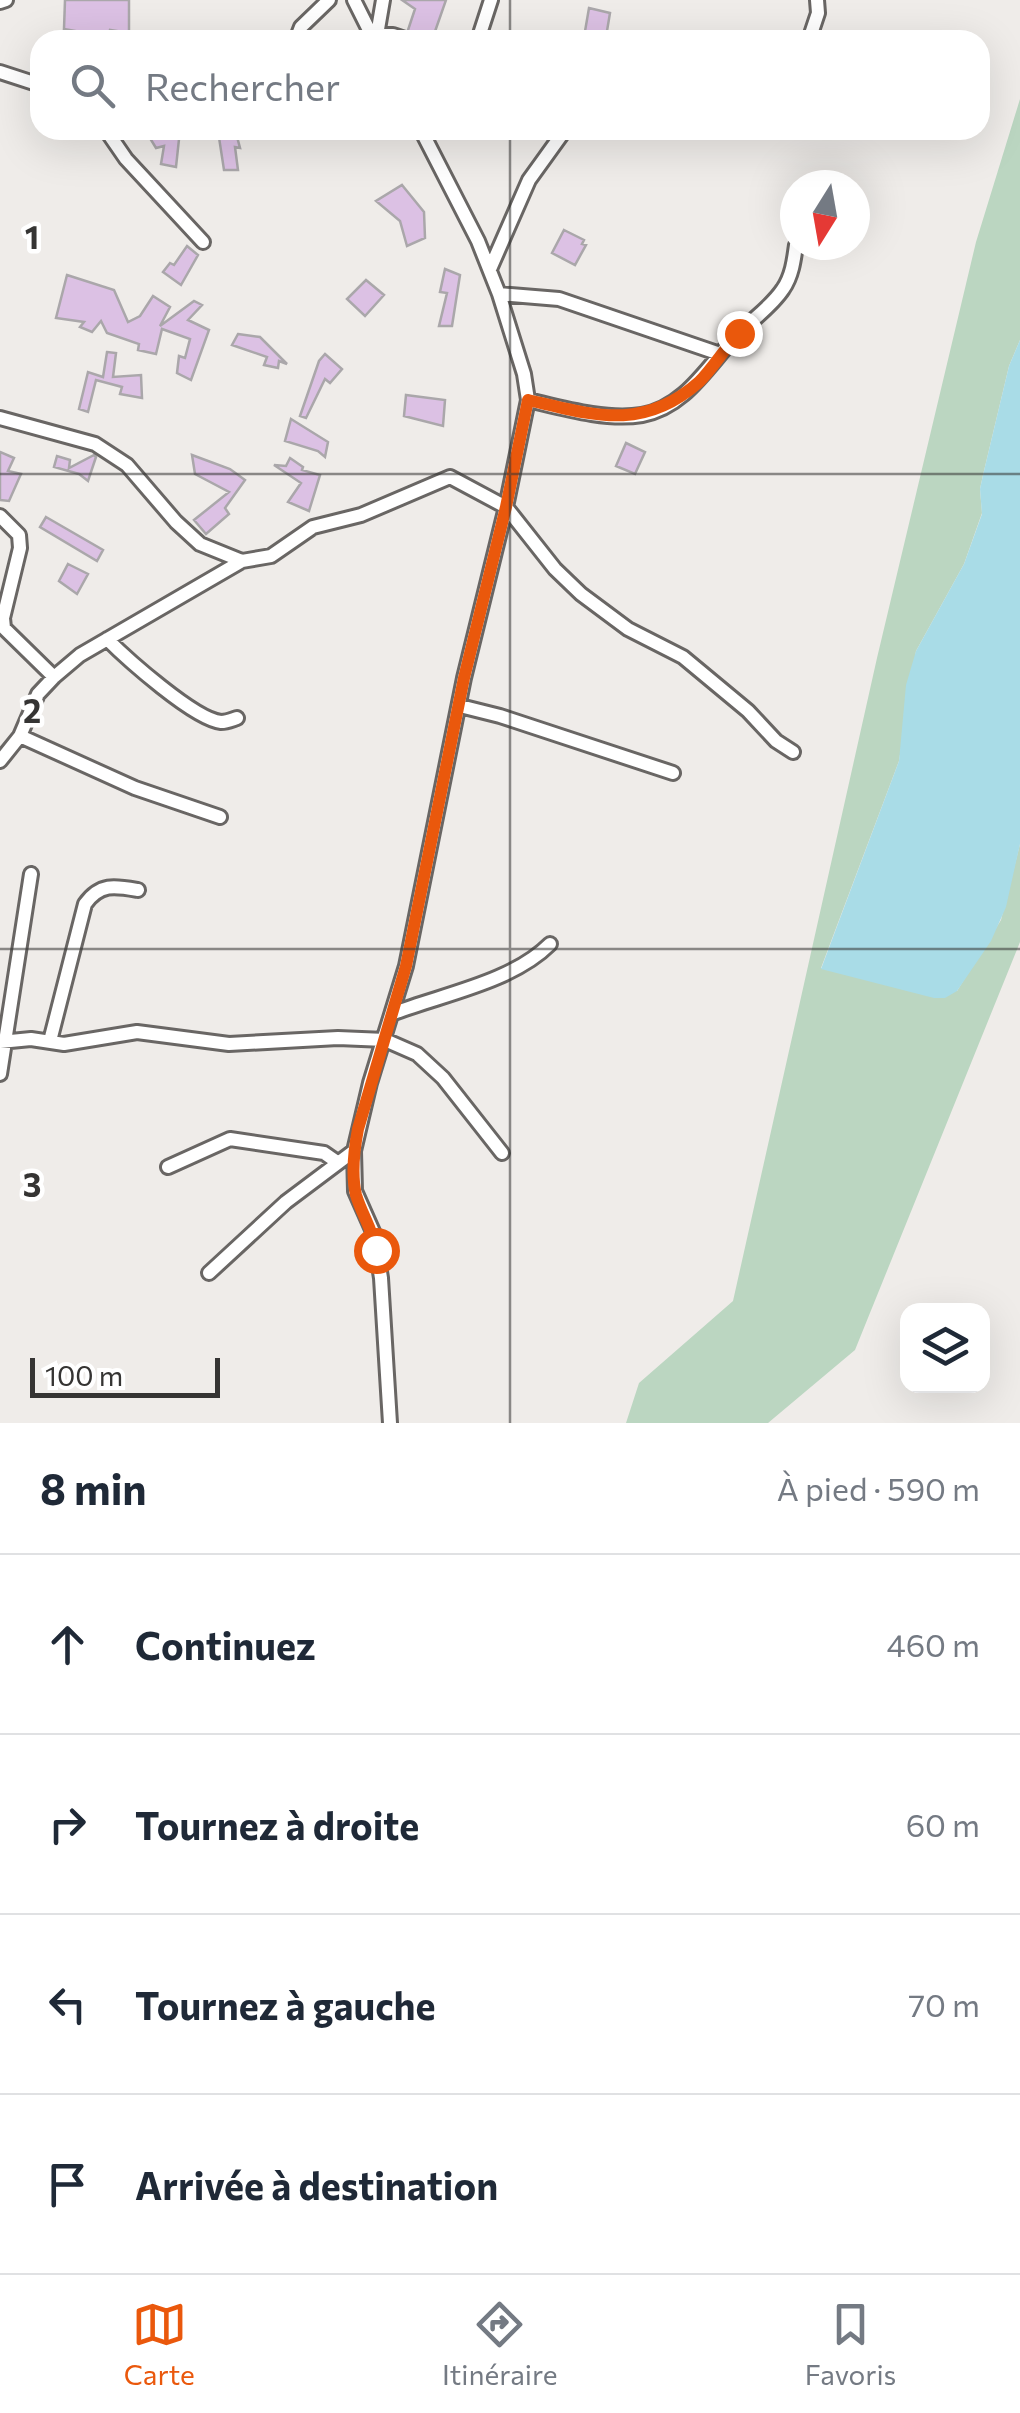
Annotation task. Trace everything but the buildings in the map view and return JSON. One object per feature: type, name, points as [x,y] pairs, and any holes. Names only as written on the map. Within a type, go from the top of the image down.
[{"type":"street","points":[[300,30],[329,0]]},
{"type":"street","points":[[354,0],[370,30]]},
{"type":"street","points":[[376,30],[383,0]]},
{"type":"street","points":[[481,30],[491,0]]},
{"type":"street","points":[[812,30],[817,0]]},
{"type":"street","points":[[0,72],[30,82]]},
{"type":"street","points":[[113,140],[203,242]]},
{"type":"street","points":[[390,1423],[381,1278],[374,1234],[355,1191],[354,1151],[370,1083],[394,1013],[464,678],[528,400],[524,374],[490,269],[426,140]]},
{"type":"street","points":[[490,269],[529,180],[558,140]]},
{"type":"street","points":[[528,400],[585,411],[645,414],[675,399],[700,380],[783,290],[793,260]]},
{"type":"street","points":[[499,294],[559,299],[720,354]]},
{"type":"street","points":[[0,418],[96,444],[137,474],[176,522],[200,544],[242,561]]},
{"type":"street","points":[[0,761],[20,736],[38,694],[54,677],[107,639],[242,561],[271,556],[312,527],[360,514],[450,477],[506,507],[555,569],[581,594],[628,629],[682,657],[793,752]]},
{"type":"street","points":[[0,516],[19,535],[20,548],[4,628],[54,677]]},
{"type":"street","points":[[107,639],[147,677],[197,710],[218,721],[236,718]]},
{"type":"street","points":[[460,706],[673,773]]},
{"type":"street","points":[[20,736],[135,788],[220,817]]},
{"type":"street","points":[[0,1074],[31,874]]},
{"type":"street","points":[[50,1042],[85,904],[105,886],[138,890]]},
{"type":"street","points":[[394,1013],[509,972],[537,958],[550,944]]},
{"type":"street","points":[[4,1042],[64,1044],[137,1032],[213,1044],[338,1038],[385,1040],[416,1054],[443,1078],[502,1153]]},
{"type":"street","points":[[168,1167],[230,1139],[324,1153],[337,1162]]},
{"type":"street","points":[[209,1273],[256,1228],[354,1151]]},
{"type":"green space","points":[[1020,99],[1020,340],[1009,366],[983,475],[982,513],[964,564],[916,651],[899,761],[821,968],[957,991],[1001,920],[1020,844],[1020,942],[855,1350],[768,1423],[626,1423],[639,1383],[733,1301],[877,658],[976,242]]},
{"type":"water","points":[[1020,340],[1020,844],[1006,907],[991,941],[957,991],[945,998],[934,998],[821,969],[899,761],[906,685],[916,651],[964,564],[982,514],[983,475],[1009,366]]},
{"type":"route","points":[[376,1250],[374,1234],[355,1191],[354,1151],[406,966],[464,678],[528,400],[601,413],[645,414],[675,399],[700,380],[739,333]]}]
